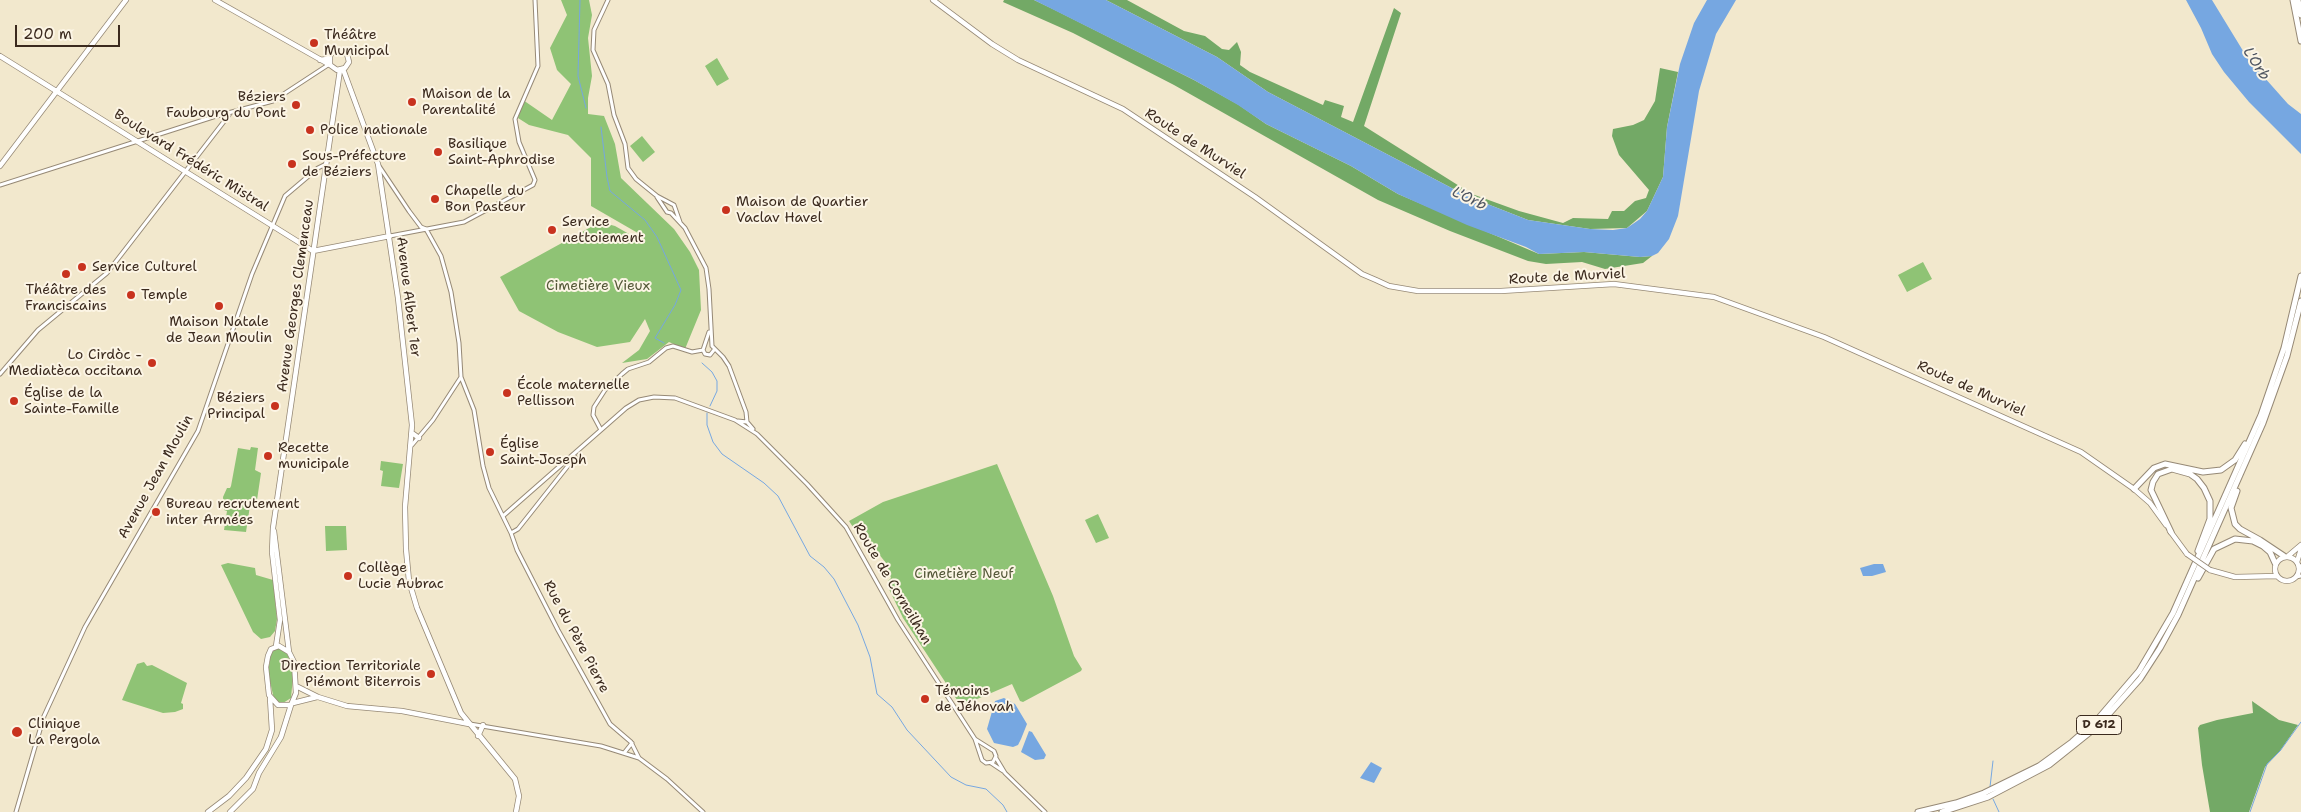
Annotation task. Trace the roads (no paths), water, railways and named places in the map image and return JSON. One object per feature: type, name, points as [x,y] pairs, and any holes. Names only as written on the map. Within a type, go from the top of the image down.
[{"type":"highway","points":[[2293,0],[2301,41]]},
{"type":"highway","points":[[2298,0],[2301,15]]},
{"type":"highway","name":"D 612","points":[[1918,812],[1956,803],[2001,786],[2039,766],[2072,742],[2106,712],[2130,684],[2157,644],[2179,600],[2261,415],[2282,354],[2301,276]]},
{"type":"highway","name":"D 612","points":[[1942,812],[1988,797],[2015,785],[2049,765],[2083,739],[2120,704],[2140,679],[2160,648],[2182,606],[2259,433],[2285,363],[2301,300]]},
{"type":"highway","points":[[2134,489],[2154,468],[2165,464],[2203,472],[2215,472],[2226,467],[2240,454],[2261,415]]},
{"type":"highway","points":[[2259,433],[2252,457],[2232,503],[2232,516],[2240,529],[2286,556]]},
{"type":"highway","points":[[2171,532],[2151,490],[2158,474],[2172,469],[2190,474],[2201,484],[2210,501],[2211,511],[2208,525],[2183,585],[2179,600]]},
{"type":"highway","points":[[2182,606],[2210,554],[2224,542],[2235,539],[2253,541],[2270,552],[2275,565]]},
{"type":"main road","points":[[0,166],[126,0]]},
{"type":"main road","points":[[215,0],[320,60],[329,65],[342,70],[349,62],[345,52],[336,51],[330,57],[320,60]]},
{"type":"main road","name":"Route de Murviel","points":[[933,0],[992,44],[1018,60],[1123,109],[1255,197],[1362,274],[1389,286],[1418,291],[1501,292],[1614,284],[1714,297],[1824,337],[2073,448],[2108,469],[2150,503],[2188,554],[2210,570],[2240,578],[2265,575],[2277,576]]},
{"type":"main road","name":"Boulevard Frédéric Mistral","points":[[0,56],[313,251]]},
{"type":"main road","points":[[329,65],[330,57]]},
{"type":"main road","name":"Avenue Albert 1er","points":[[342,70],[378,164],[390,236],[412,433],[405,521],[409,581],[417,608],[462,715]]},
{"type":"main road","name":"Avenue Georges Clemenceau","points":[[208,812],[229,796],[246,778],[266,749],[272,730],[266,667],[270,652],[276,646],[280,620],[272,552],[274,525],[326,164],[342,70]]},
{"type":"main road","points":[[313,251],[390,236]]},
{"type":"main road","points":[[412,433],[419,438]]},
{"type":"main road","name":"Avenue Georges Clemenceau","points":[[230,812],[253,789],[259,772],[281,737],[296,686],[294,662],[289,652],[274,525]]},
{"type":"main road","points":[[2265,575],[2301,545]]},
{"type":"main road","points":[[2275,565],[2277,576],[2286,581],[2298,576],[2301,549]]},
{"type":"main road","points":[[2286,556],[2299,564]]},
{"type":"main road","points":[[276,646],[282,647],[289,652]]},
{"type":"main road","points":[[296,686],[318,697],[357,708],[402,711],[469,724]]},
{"type":"main road","points":[[269,695],[278,705],[292,704],[318,697]]},
{"type":"main road","points":[[451,721],[462,715]]},
{"type":"main road","points":[[462,715],[462,723]]},
{"type":"main road","points":[[462,715],[515,779],[519,796],[516,812]]},
{"type":"main road","points":[[478,736],[483,725]]},
{"type":"street","points":[[390,236],[461,222],[508,199],[534,183],[535,180],[519,142],[515,119],[538,66],[535,0]]},
{"type":"street","points":[[608,0],[594,30],[593,50],[610,92],[614,116],[625,144],[628,168],[636,179],[656,196],[674,205],[673,212]]},
{"type":"street","points":[[0,185],[213,117],[262,105],[278,99],[329,65]]},
{"type":"street","points":[[0,374],[38,330],[105,275],[230,114]]},
{"type":"street","name":"Avenue Jean Moulin","points":[[16,812],[44,716],[85,627],[198,431],[243,298],[272,224],[288,192],[318,168],[326,164]]},
{"type":"street","points":[[378,164],[395,192],[421,227],[426,229],[441,256],[450,292],[458,343],[460,377],[452,393],[412,445]]},
{"type":"street","points":[[383,191],[387,186],[395,192]]},
{"type":"street","points":[[656,196],[666,210],[673,212],[680,222],[699,253],[707,274],[713,348],[710,355],[705,354],[703,350]]},
{"type":"street","points":[[666,210],[669,204]]},
{"type":"street","points":[[602,430],[593,415],[594,407],[605,390],[628,369],[649,362],[666,348],[673,346],[692,352],[703,350],[706,346],[710,328]]},
{"type":"street","points":[[706,346],[713,348],[726,362],[745,410],[747,422],[757,434]]},
{"type":"street","name":"Rue du Père Pierre","points":[[460,377],[474,410],[486,481],[511,532],[511,537],[517,550],[610,724],[632,744],[639,758]]},
{"type":"street","name":"Route de Corneilhan","points":[[503,516],[634,402],[654,397],[675,398],[735,420],[757,434],[807,484],[846,527],[898,620],[975,739],[982,755]]},
{"type":"street","points":[[735,420],[747,422]]},
{"type":"street","points":[[600,425],[605,427]]},
{"type":"street","points":[[511,532],[518,529],[553,488],[580,450]]},
{"type":"street","points":[[469,724],[601,746],[639,758],[668,779],[703,812]]},
{"type":"street","name":"Route de Corneilhan","points":[[975,739],[988,749]]},
{"type":"street","points":[[624,753],[632,744]]},
{"type":"street","points":[[1005,773],[994,751],[988,749],[982,755],[984,762],[991,763],[1005,773],[1045,812]]},
{"type":"street","points":[[991,763],[996,758]]},
{"type":"water","name":"L'Orb","points":[[1034,0],[1106,0],[1217,57],[1268,92],[1467,196],[1528,220],[1590,229],[1613,230],[1627,228],[1640,219],[1647,211],[1663,177],[1667,127],[1680,64],[1694,23],[1707,0],[1736,0],[1716,34],[1699,91],[1678,216],[1669,239],[1658,253],[1652,256],[1640,257],[1584,252],[1539,254],[1526,247],[1467,225],[1398,194],[1351,166],[1266,124],[1238,105],[1194,80]]},
{"type":"water","points":[[2186,0],[2212,0],[2248,59],[2288,104],[2301,114],[2301,154],[2249,102],[2224,72],[2212,54]]},
{"type":"water","points":[[1874,564],[1883,564],[1886,572],[1872,576],[1863,576],[1860,568]]},
{"type":"water","points":[[1004,698],[1015,704],[1027,724],[1018,745],[1013,747],[994,743],[987,729],[995,701]]},
{"type":"water","points":[[1029,731],[1032,732],[1046,755],[1044,759],[1035,760],[1021,752]]},
{"type":"water","points":[[1371,762],[1382,768],[1374,783],[1360,778]]},
{"type":"waterway","points":[[580,0],[578,76],[586,108]]},
{"type":"waterway","points":[[601,127],[610,191],[645,220],[657,237],[681,290],[675,305],[655,338],[664,343]]},
{"type":"waterway","points":[[702,363],[712,372],[717,381],[717,391],[710,406]]},
{"type":"waterway","points":[[707,413],[707,425],[713,442],[722,454],[764,483],[778,496],[810,556],[824,567],[834,579],[858,625],[870,657],[877,694],[892,707],[907,730],[951,777],[966,785],[986,789],[1003,805],[1007,812]]},
{"type":"waterway","points":[[2250,812],[2267,764],[2280,751],[2301,722]]},
{"type":"waterway","points":[[1990,787],[1993,761]]},
{"type":"waterway","points":[[1993,799],[1999,812]]},
{"type":"place","name":"Théâtre Municipal","points":[[314,43]]},
{"type":"place","name":"Maison de la Parentalité","points":[[412,102]]},
{"type":"place","name":"Béziers Faubourg du Pont","points":[[296,105]]},
{"type":"place","name":"Police nationale","points":[[310,130]]},
{"type":"place","name":"Basilique Saint-Aphrodise","points":[[438,152]]},
{"type":"place","name":"Sous-Préfecture de Béziers","points":[[292,164]]},
{"type":"place","name":"Chapelle du Bon Pasteur","points":[[435,199]]},
{"type":"place","name":"Maison de Quartier Vaclav Havel","points":[[726,210]]},
{"type":"place","name":"Service nettoiement","points":[[552,230]]},
{"type":"place","name":"Service Culturel","points":[[82,267]]},
{"type":"place","name":"Théâtre des Franciscains","points":[[66,274]]},
{"type":"place","name":"Temple","points":[[131,295]]},
{"type":"place","name":"Maison Natale de Jean Moulin","points":[[219,306]]},
{"type":"place","name":"Lo Cirdòc - Mediatèca occitana","points":[[152,363]]},
{"type":"place","name":"École maternelle Pellisson","points":[[507,393]]},
{"type":"place","name":"Église de la Sainte-Famille","points":[[14,401]]},
{"type":"place","name":"Béziers Principal","points":[[275,406]]},
{"type":"place","name":"Église Saint-Joseph","points":[[490,452]]},
{"type":"place","name":"Recette municipale","points":[[268,456]]},
{"type":"place","name":"Bureau recrutement inter Armées","points":[[156,512]]},
{"type":"place","name":"Collège Lucie Aubrac","points":[[348,576]]},
{"type":"place","name":"Direction Territoriale Piémont Biterrois","points":[[431,674]]},
{"type":"place","name":"Témoins de Jéhovah","points":[[925,699]]},
{"type":"place","name":"Clinique La Pergola","points":[[17,732]]},
{"type":"park label","name":"Cimetière Vieux","points":[[598,286]]},
{"type":"park label","name":"Cimetière Neuf","points":[[964,574]]}]
